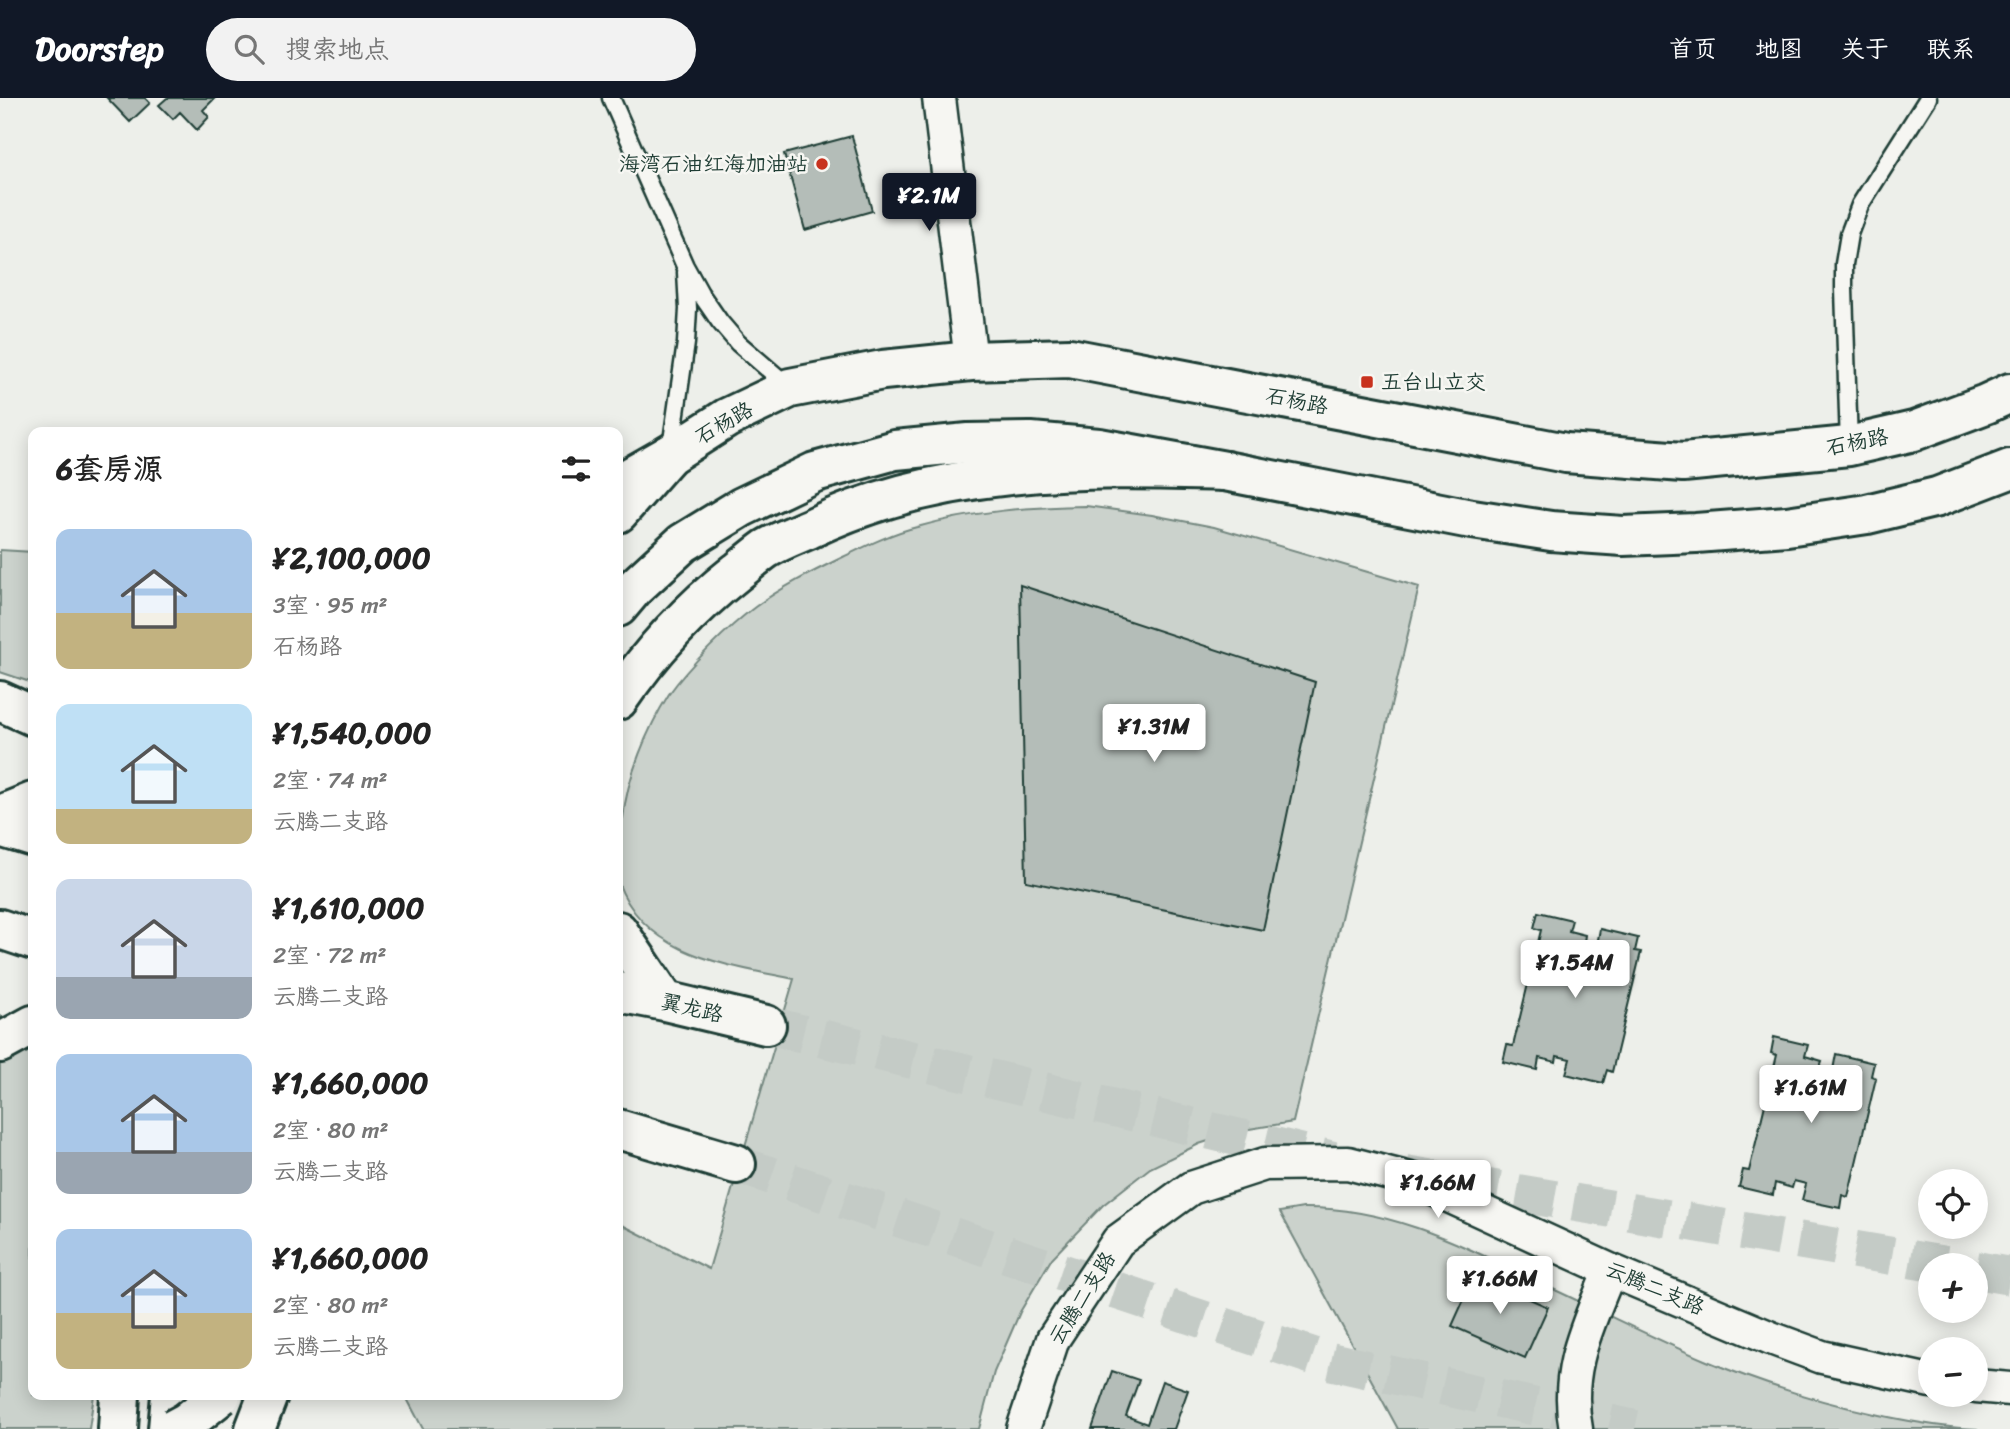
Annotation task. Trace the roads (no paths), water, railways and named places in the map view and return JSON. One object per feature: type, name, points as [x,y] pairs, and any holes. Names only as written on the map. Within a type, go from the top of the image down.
[{"type":"main road","name":"石杨路","points":[[623,507],[670,455],[727,418],[790,388],[883,370],[971,361],[1070,358],[1566,453],[1683,462],[1850,446],[1914,431],[2010,393]]},
{"type":"main road","points":[[623,601],[683,543],[742,507],[815,472],[895,450],[968,443],[1031,442],[1098,448],[1466,518],[1551,531],[1623,536],[1787,526],[1867,514],[1937,497],[2010,470]]},
{"type":"main road","points":[[623,481],[670,455]]},
{"type":"main road","points":[[623,693],[671,631],[715,590],[766,549],[836,516],[915,491],[967,480],[1031,472],[1118,468],[1225,471]]},
{"type":"main road","points":[[0,701],[28,714]]},
{"type":"main road","points":[[0,730],[28,738]]},
{"type":"main road","points":[[0,786],[28,795]]},
{"type":"main road","points":[[0,818],[28,805]]},
{"type":"main road","points":[[0,827],[28,835]]},
{"type":"main road","points":[[0,929],[28,938]]},
{"type":"main road","points":[[623,938],[665,1001]]},
{"type":"main road","name":"翼龙路","points":[[623,993],[766,1025]]},
{"type":"main road","points":[[623,1132],[736,1164]]},
{"type":"main road","points":[[118,1429],[120,1400]]},
{"type":"main road","points":[[168,1429],[171,1400]]},
{"type":"main road","points":[[206,1429],[211,1400]]},
{"type":"main road","points":[[174,1429],[215,1400]]},
{"type":"main road","points":[[255,1429],[266,1400]]},
{"type":"street","points":[[939,98],[971,361]]},
{"type":"street","name":"云腾二支路","points":[[1023,1429],[1054,1339],[1118,1241],[1191,1188],[1265,1164],[1348,1163],[1413,1180],[1610,1270],[1771,1338],[1822,1357],[1918,1378]]},
{"type":"street","points":[[1576,1429],[1572,1398],[1580,1345],[1610,1270]]},
{"type":"street","points":[[1988,1387],[2010,1389]]},
{"type":"lane","points":[[611,98],[685,266],[700,293],[738,343],[790,388]]},
{"type":"lane","points":[[1850,446],[1843,289],[1849,234],[1860,205],[1928,98]]},
{"type":"lane","points":[[670,455],[686,342],[688,309],[685,266]]},
{"type":"tunnel","points":[[766,1025],[1333,1160]]},
{"type":"tunnel","points":[[736,1164],[1325,1360],[1635,1429]]},
{"type":"tunnel","points":[[1405,1174],[1918,1260]]},
{"type":"tunnel","points":[[1988,1272],[2010,1276]]},
{"type":"place","name":"海湾石油红海加油站","points":[[822,164]]},
{"type":"place","name":"五台山立交","points":[[1367,382]]}]
